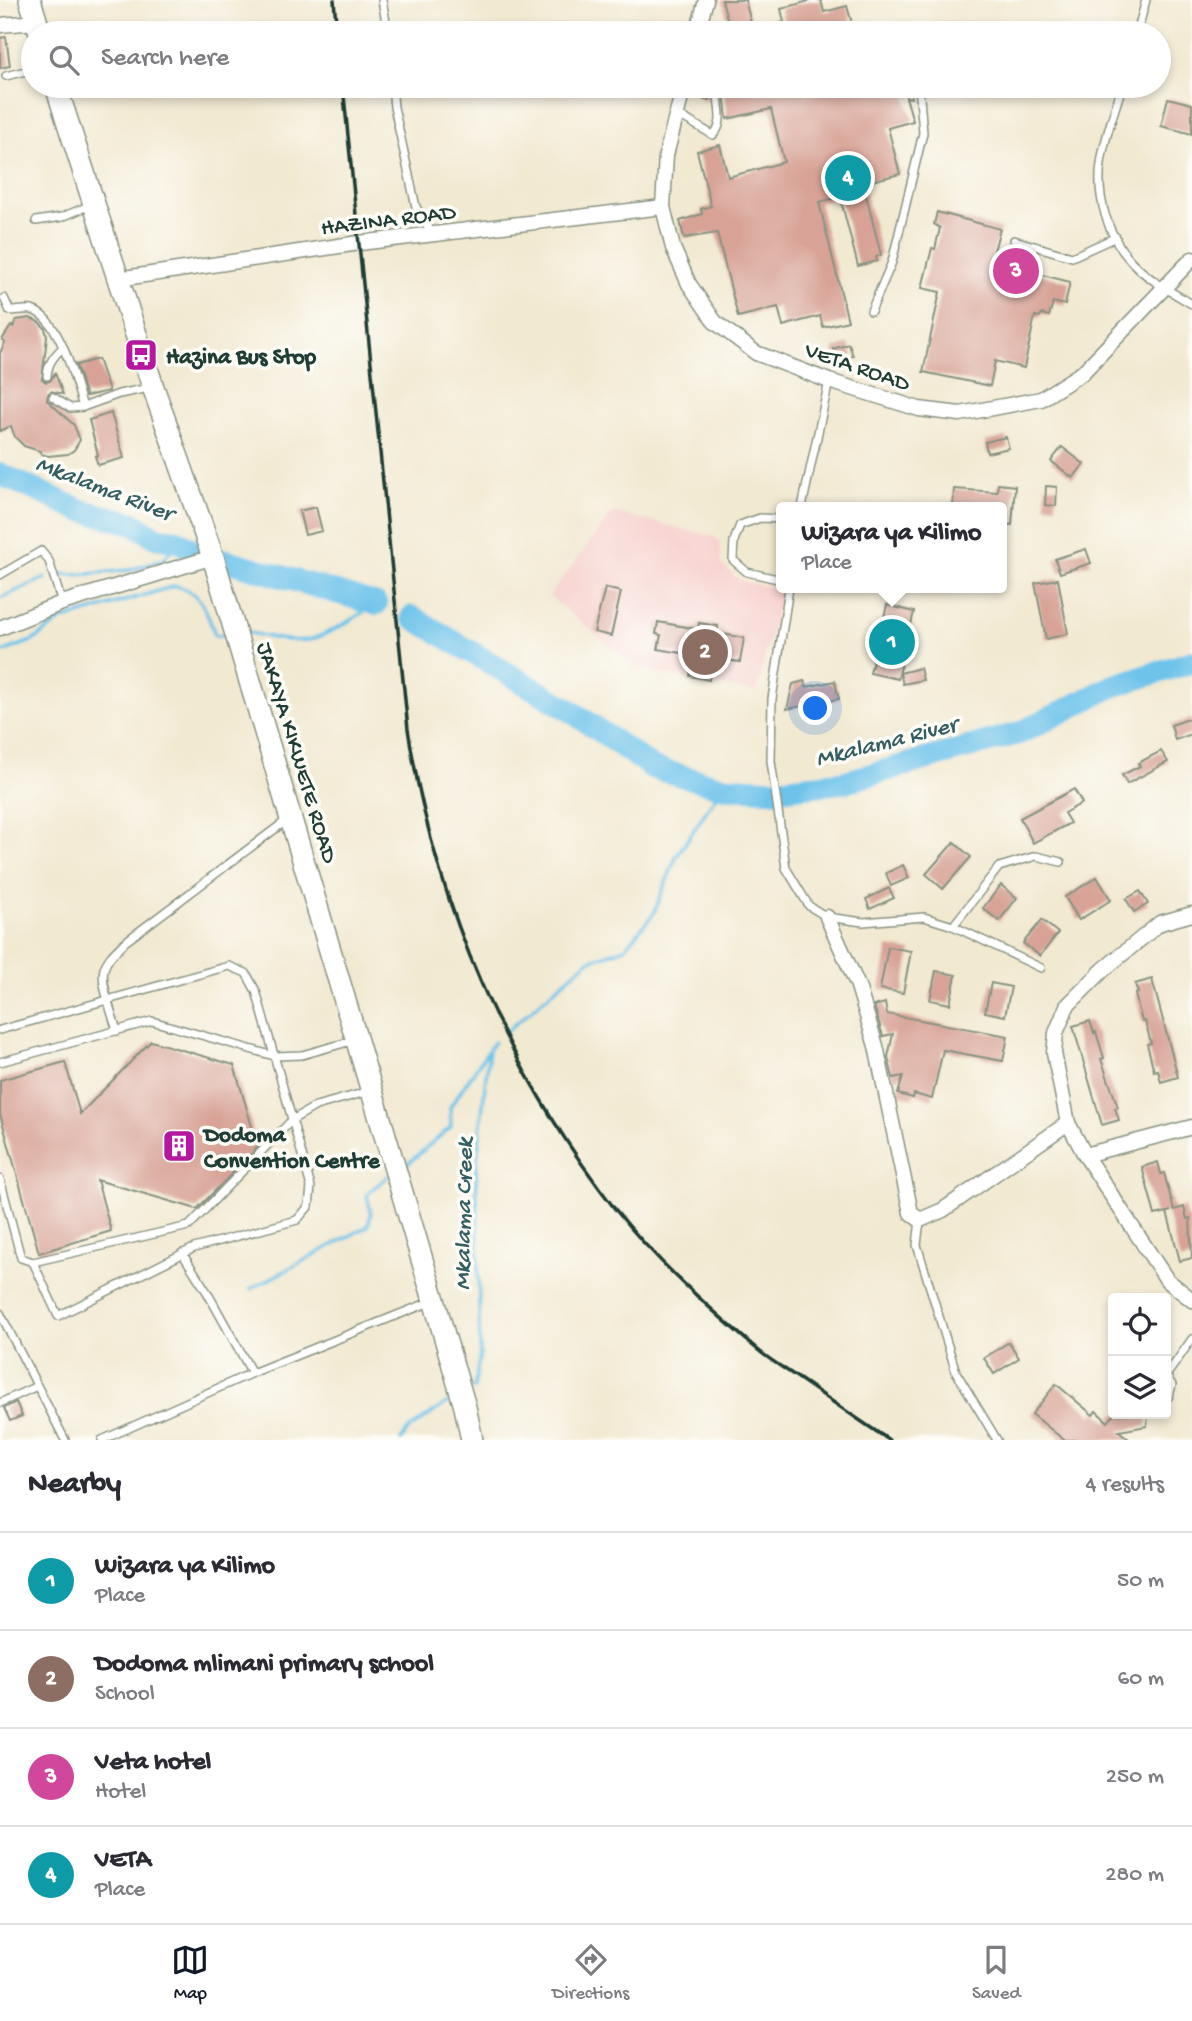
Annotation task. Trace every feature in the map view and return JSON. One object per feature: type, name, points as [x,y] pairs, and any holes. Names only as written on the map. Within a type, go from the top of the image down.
[{"type":"main road","points":[[30,0],[36,21]]},
{"type":"main road","name":"JAKAYA KIKWETE ROAD","points":[[60,98],[153,387],[213,557],[465,1406],[471,1440]]},
{"type":"street","points":[[700,21],[706,0]]},
{"type":"street","points":[[0,25],[21,27]]},
{"type":"street","name":"VETA ROAD","points":[[681,98],[666,155],[663,208],[673,248],[689,284],[715,322],[756,353],[829,382],[919,410],[960,414],[1041,399],[1082,373],[1192,259]]},
{"type":"street","name":"HAZINA ROAD","points":[[118,279],[359,243],[663,208]]},
{"type":"street","points":[[0,628],[62,603],[213,557]]},
{"type":"street","points":[[1192,914],[1160,923],[1103,970],[1067,1006],[1056,1033],[1054,1053],[1068,1123],[1085,1155],[1167,1280],[1192,1300]]},
{"type":"street","points":[[827,917],[859,986],[876,1046],[911,1213],[920,1220],[943,1210],[1068,1123]]},
{"type":"street","points":[[1085,1155],[1192,1127]]},
{"type":"lane","points":[[382,0],[386,21]]},
{"type":"lane","points":[[1140,21],[1146,0]]},
{"type":"lane","points":[[6,76],[21,72]]},
{"type":"lane","points":[[393,98],[416,207],[433,236]]},
{"type":"lane","points":[[677,114],[713,135],[721,122],[717,98]]},
{"type":"lane","points":[[871,311],[892,262],[923,133],[920,98]]},
{"type":"lane","points":[[1119,98],[1101,164],[1101,201],[1111,230],[1130,260],[1165,288],[1192,304]]},
{"type":"lane","points":[[36,221],[62,217],[93,204]]},
{"type":"lane","points":[[1014,240],[1072,257],[1116,237]]},
{"type":"lane","points":[[4,298],[10,311],[31,310],[45,318],[63,346],[83,407]]},
{"type":"lane","points":[[47,376],[52,359],[63,346]]},
{"type":"lane","points":[[803,502],[829,382]]},
{"type":"lane","points":[[54,397],[70,408],[83,407],[119,394],[153,387]]},
{"type":"lane","points":[[776,519],[760,518],[740,525],[733,551],[733,560],[747,572],[776,579]]},
{"type":"lane","points":[[0,575],[41,551],[49,561],[62,603]]},
{"type":"lane","points":[[788,593],[772,699],[771,761],[786,868],[808,906],[827,917],[863,922],[925,917],[953,926],[1041,968]]},
{"type":"lane","points":[[117,1031],[103,970],[111,955],[290,818]]},
{"type":"lane","points":[[953,926],[999,867],[1036,856],[1061,862]]},
{"type":"lane","points":[[0,1030],[229,966],[246,974],[256,991],[311,1186],[309,1206],[297,1220],[194,1248],[58,1316],[33,1262]]},
{"type":"lane","points":[[0,1062],[152,1021],[274,1056],[302,1055],[357,1040]]},
{"type":"lane","points":[[0,1179],[21,1258],[33,1262],[189,1226],[292,1121],[316,1106],[372,1090]]},
{"type":"lane","points":[[920,1220],[918,1245],[956,1372],[998,1440]]},
{"type":"lane","points":[[182,1254],[207,1292],[252,1373]]},
{"type":"lane","points":[[102,1440],[252,1373],[434,1300]]},
{"type":"lane","points":[[0,1313],[65,1440]]},
{"type":"lane","points":[[1171,1369],[1192,1339]]},
{"type":"lane","points":[[0,1403],[37,1386]]},
{"type":"shaded area","points":[[613,512],[712,536],[720,541],[721,564],[739,580],[776,589],[776,593],[781,593],[756,692],[638,669],[549,596]]},
{"type":"building","points":[[722,0],[745,0],[751,21],[728,21]]},
{"type":"building","points":[[821,0],[824,12],[847,6],[851,21],[784,21],[781,9]]},
{"type":"building","points":[[6,37],[10,66],[0,68],[0,38]]},
{"type":"building","points":[[725,98],[906,98],[913,121],[888,128],[900,174],[863,183],[881,255],[876,257],[877,261],[858,266],[840,197],[819,202],[848,321],[823,327],[820,316],[783,326],[778,307],[738,317],[717,233],[684,238],[680,221],[702,214],[701,209],[711,206],[697,151],[720,145],[728,177],[784,162],[771,109],[727,119]]},
{"type":"building","points":[[1168,98],[1192,104],[1192,134],[1161,126]]},
{"type":"building","points":[[937,212],[1000,229],[991,262],[1070,282],[1065,305],[1053,302],[1049,316],[1035,316],[1024,368],[995,361],[990,386],[923,372],[940,292],[922,288],[940,228],[934,224]]},
{"type":"building","points":[[30,318],[45,328],[47,337],[42,379],[50,381],[55,373],[63,394],[51,391],[47,400],[74,425],[80,440],[68,454],[41,454],[40,451],[24,446],[15,437],[11,426],[0,431],[0,353],[5,342],[2,340],[16,320]]},
{"type":"building","points":[[849,344],[853,356],[836,361],[833,349]]},
{"type":"building","points":[[98,359],[109,391],[86,396],[76,365]]},
{"type":"building","points":[[111,413],[124,458],[98,465],[89,420]]},
{"type":"building","points":[[1006,437],[1009,448],[987,453],[985,442]]},
{"type":"building","points":[[1062,447],[1084,464],[1073,478],[1051,461]]},
{"type":"building","points":[[998,484],[1015,486],[1012,525],[1007,524],[1007,502],[953,502],[954,489],[997,492]]},
{"type":"building","points":[[1046,486],[1057,487],[1056,506],[1045,505]]},
{"type":"building","points":[[316,507],[322,531],[305,535],[299,511]]},
{"type":"building","points":[[1086,549],[1091,563],[1060,573],[1055,559]]},
{"type":"building","points":[[1058,579],[1068,634],[1046,639],[1035,583]]},
{"type":"building","points":[[605,588],[621,592],[611,636],[594,632]]},
{"type":"building","points":[[887,605],[914,612],[898,679],[870,673]]},
{"type":"building","points":[[658,622],[698,629],[699,623],[718,626],[717,633],[744,638],[740,662],[713,658],[709,680],[690,676],[693,655],[658,649],[661,635],[656,634]]},
{"type":"building","points":[[920,668],[923,680],[903,684],[900,673]]},
{"type":"building","points":[[804,681],[806,687],[835,681],[839,699],[787,709],[793,684]]},
{"type":"building","points":[[1192,718],[1192,734],[1175,740],[1171,725]]},
{"type":"building","points":[[1161,751],[1168,762],[1127,784],[1122,775]]},
{"type":"building","points":[[1074,789],[1082,803],[1064,813],[1070,823],[1033,843],[1020,818]]},
{"type":"building","points":[[954,842],[971,857],[943,889],[926,874]]},
{"type":"building","points":[[903,865],[909,878],[891,886],[886,873]]},
{"type":"building","points":[[1097,877],[1111,900],[1079,920],[1065,897]]},
{"type":"building","points":[[1001,885],[1017,898],[999,921],[983,908]]},
{"type":"building","points":[[889,888],[894,898],[870,909],[866,899]]},
{"type":"building","points":[[1140,891],[1148,904],[1134,912],[1126,899]]},
{"type":"building","points":[[1042,920],[1058,933],[1040,956],[1023,943]]},
{"type":"building","points":[[888,947],[911,951],[903,993],[880,989]]},
{"type":"building","points":[[936,971],[956,975],[950,1004],[930,1000]]},
{"type":"building","points":[[1152,979],[1178,1077],[1161,1082],[1158,1070],[1154,1071],[1147,1044],[1151,1043],[1135,994],[1138,993],[1135,984]]},
{"type":"building","points":[[991,983],[1011,987],[1005,1016],[985,1012]]},
{"type":"building","points":[[885,1003],[887,1014],[1008,1036],[1003,1061],[943,1050],[932,1099],[914,1094],[913,1098],[898,1094],[903,1076],[893,1078],[888,1057],[893,1034],[883,1036],[874,1006]]},
{"type":"building","points":[[1090,1021],[1094,1033],[1096,1032],[1104,1058],[1101,1059],[1118,1107],[1115,1108],[1119,1120],[1102,1125],[1073,1026]]},
{"type":"building","name":"Dodoma Convention Centre","points":[[151,1041],[234,1065],[258,1147],[197,1209],[97,1180],[111,1231],[39,1253],[0,1114],[0,1080],[65,1062],[80,1114]]},
{"type":"building","points":[[1158,1162],[1161,1174],[1164,1173],[1174,1210],[1184,1207],[1187,1219],[1190,1218],[1192,1258],[1180,1261],[1167,1212],[1155,1215],[1142,1167]]},
{"type":"building","points":[[1009,1342],[1019,1358],[994,1374],[984,1358]]},
{"type":"building","points":[[1056,1384],[1093,1415],[1096,1411],[1108,1422],[1110,1419],[1148,1419],[1147,1426],[1119,1431],[1130,1440],[1064,1440],[1032,1414]]},
{"type":"building","points":[[16,1402],[22,1416],[10,1421],[4,1408]]},
{"type":"waterway","name":"Mkalama River","points":[[0,474],[80,510],[132,523],[157,538],[178,541],[191,549]]},
{"type":"waterway","points":[[60,574],[130,570],[164,559],[178,541]]},
{"type":"waterway","name":"Mkalama River","points":[[225,560],[376,604]]},
{"type":"waterway","points":[[0,598],[46,578]]},
{"type":"waterway","points":[[0,653],[34,640],[61,620],[175,586],[184,588],[197,597],[206,611],[215,635],[223,635]]},
{"type":"waterway","points":[[246,632],[288,640],[312,639],[337,628],[376,604]]},
{"type":"waterway","name":"Mkalama River","points":[[412,617],[568,709],[653,768],[722,787],[773,790],[844,782],[1020,733],[1113,686],[1192,662]]},
{"type":"waterway","name":"Mkalama Creek","points":[[507,1031],[588,961],[625,948],[654,913],[676,857],[722,787]]},
{"type":"waterway","name":"Mkalama Creek","points":[[474,1388],[480,1354],[476,1169],[489,1049],[494,1042]]},
{"type":"waterway","points":[[406,1165],[451,1127],[450,1107],[487,1052]]},
{"type":"waterway","points":[[251,1289],[368,1226],[371,1214],[367,1194],[388,1176]]},
{"type":"waterway","name":"Mkalama Creek","points":[[401,1440],[408,1430],[454,1398]]},
{"type":"railway","points":[[334,0],[336,21]]},
{"type":"railway","points":[[344,98],[408,729],[436,858],[481,982],[540,1099],[576,1155],[631,1228],[683,1283],[758,1350],[889,1440]]},
{"type":"place","name":"VETA","points":[[848,178]]},
{"type":"place","name":"Veta hotel","points":[[1016,271]]},
{"type":"place","name":"Hazina Bus Stop","points":[[141,355]]},
{"type":"place","name":"Wizara ya Kilimo","points":[[892,642]]},
{"type":"place","name":"Dodoma mlimani primary school","points":[[705,652]]},
{"type":"place","name":"Dodoma Convention Centre","points":[[179,1146]]}]
